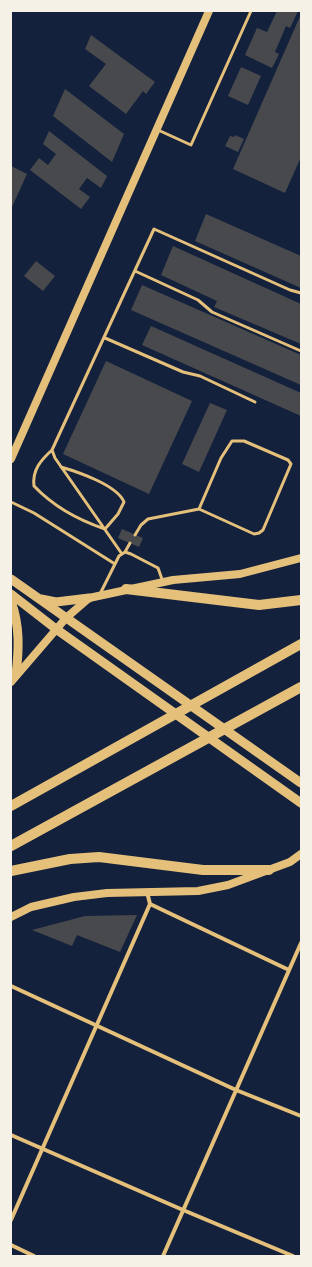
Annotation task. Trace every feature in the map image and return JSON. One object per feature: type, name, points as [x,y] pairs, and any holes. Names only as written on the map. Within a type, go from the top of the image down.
[{"type":"highway","points":[[126,589],[259,604],[301,600]]},
{"type":"highway","points":[[11,806],[301,644]]},
{"type":"highway","points":[[11,846],[301,687]]},
{"type":"highway","points":[[11,872],[70,859],[99,857],[203,870],[269,870]]},
{"type":"main road","points":[[11,459],[209,11]]},
{"type":"main road","points":[[39,599],[56,602],[89,598],[163,582],[240,574],[301,558]]},
{"type":"main road","points":[[11,579],[301,783]]},
{"type":"main road","points":[[11,594],[56,629],[301,804]]},
{"type":"main road","points":[[14,679],[66,618],[89,598]]},
{"type":"main road","points":[[11,601],[17,616],[19,645],[14,679]]},
{"type":"main road","points":[[290,862],[301,854]]},
{"type":"main road","points":[[11,917],[31,908],[74,896],[107,893],[198,891],[228,885],[290,862],[301,860]]},
{"type":"street","points":[[11,1220],[150,904],[146,892]]},
{"type":"street","points":[[150,904],[289,970]]},
{"type":"street","points":[[163,1256],[301,943]]},
{"type":"street","points":[[11,986],[236,1090],[301,1116]]},
{"type":"street","points":[[11,1135],[293,1256]]},
{"type":"street","points":[[11,1245],[34,1256]]},
{"type":"lane","points":[[157,129],[191,145],[251,11]]},
{"type":"lane","points":[[105,529],[83,521],[58,506],[34,486],[33,478],[36,468],[43,458],[52,450],[154,229],[290,290],[301,293]]},
{"type":"lane","points":[[135,271],[198,300],[212,312],[301,351]]},
{"type":"lane","points":[[105,338],[183,372],[200,376],[255,402]]},
{"type":"lane","points":[[135,535],[141,525],[148,519],[199,509],[254,534],[259,533],[263,530],[291,464],[288,460],[244,441],[232,441],[224,452],[199,509]]},
{"type":"lane","points":[[52,450],[54,458],[123,553],[131,554],[158,568],[163,582]]},
{"type":"lane","points":[[61,468],[72,470],[108,486],[121,494],[124,502],[118,514],[105,529]]},
{"type":"lane","points":[[11,502],[34,513],[115,564]]},
{"type":"lane","points":[[99,595],[118,556],[123,553],[130,543]]},
{"type":"building","points":[[277,11],[298,11],[290,28],[286,26],[275,52],[279,54],[272,68],[245,55],[257,28],[267,32]]},
{"type":"building","points":[[301,14],[301,157],[285,193],[233,169]]},
{"type":"building","points":[[91,35],[155,82],[146,94],[143,91],[126,114],[89,86],[106,64],[85,49]]},
{"type":"building","points":[[241,67],[261,76],[248,105],[228,96]]},
{"type":"building","points":[[65,89],[124,134],[112,162],[53,116]]},
{"type":"building","points":[[49,131],[107,176],[101,188],[87,178],[79,189],[90,197],[81,209],[30,170],[39,158],[48,165],[56,154],[43,144]]},
{"type":"building","points":[[235,135],[244,139],[238,152],[225,146],[230,136],[234,137]]},
{"type":"building","points":[[11,166],[27,174],[11,209]]},
{"type":"building","points":[[206,214],[301,256],[301,288],[195,241]]},
{"type":"building","points":[[173,246],[301,304],[301,344],[214,307],[217,301],[161,275]]},
{"type":"building","points":[[36,261],[55,276],[43,291],[24,276]]},
{"type":"building","points":[[142,285],[301,355],[301,385],[131,310]]},
{"type":"building","points":[[151,326],[301,393],[301,416],[142,345]]},
{"type":"building","points":[[106,361],[192,401],[149,494],[63,454]]},
{"type":"building","points":[[210,403],[227,410],[199,472],[182,464]]},
{"type":"building","points":[[122,529],[143,538],[139,547],[118,538]]},
{"type":"building","points":[[137,915],[120,952],[77,935],[72,946],[32,930],[85,916]]}]
